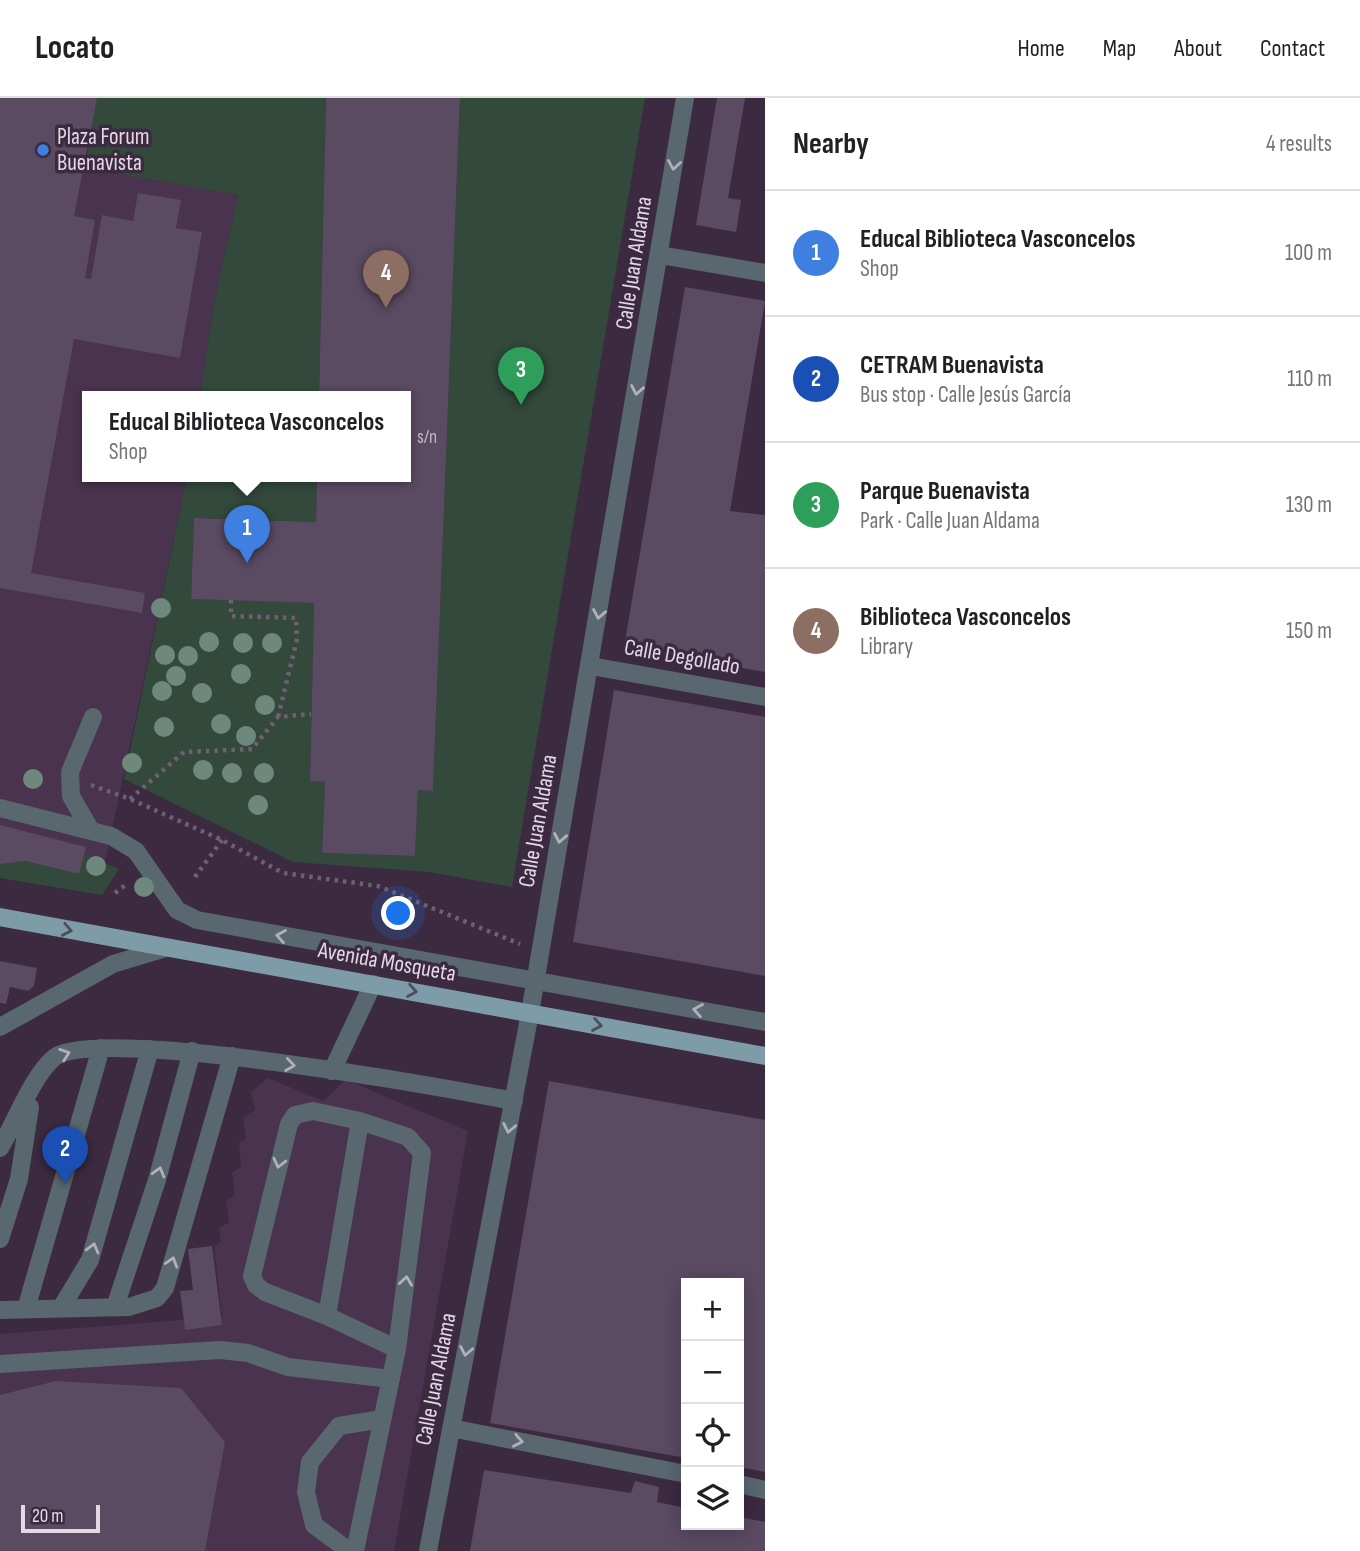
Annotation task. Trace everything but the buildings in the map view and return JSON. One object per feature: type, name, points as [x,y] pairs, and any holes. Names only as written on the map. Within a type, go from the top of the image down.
[{"type":"main road","name":"Avenida Mosqueta","points":[[0,917],[765,1056]]},
{"type":"street","name":"Calle Juan Aldama","points":[[428,1551],[536,980],[685,98]]},
{"type":"street","points":[[660,255],[765,273]]},
{"type":"street","name":"Calle Degollado","points":[[591,666],[765,697]]},
{"type":"street","points":[[90,829],[71,796],[70,778],[93,717]]},
{"type":"street","points":[[0,808],[111,836],[136,851],[177,909],[197,920],[765,1022]]},
{"type":"street","points":[[0,1027],[113,964],[169,947]]},
{"type":"street","points":[[332,1071],[373,984]]},
{"type":"street","points":[[0,1148],[43,1069],[56,1056],[101,1048],[192,1051],[232,1056],[514,1101]]},
{"type":"street","points":[[26,1309],[101,1048]]},
{"type":"street","points":[[61,1308],[90,1260],[150,1049]]},
{"type":"street","points":[[115,1307],[157,1180],[192,1051]]},
{"type":"street","points":[[0,1310],[115,1307],[144,1304],[157,1297],[164,1288],[232,1056]]},
{"type":"street","points":[[0,1240],[19,1179],[35,1085]]},
{"type":"street","points":[[355,1551],[397,1349],[422,1153],[408,1137],[359,1121],[313,1111],[295,1115],[289,1124],[252,1266],[256,1285],[265,1292],[327,1316],[397,1349]]},
{"type":"street","points":[[327,1316],[359,1121]]},
{"type":"street","points":[[0,1363],[220,1350],[248,1353],[288,1367],[391,1379]]},
{"type":"street","points":[[349,1551],[314,1525],[306,1492],[310,1462],[339,1426],[382,1419]]},
{"type":"street","points":[[451,1429],[681,1473]]},
{"type":"street","points":[[744,1485],[765,1490]]},
{"type":"path","points":[[130,799],[184,752],[252,749],[278,718],[297,639],[296,618],[231,616],[231,600]]},
{"type":"path","points":[[278,718],[311,715]]},
{"type":"path","points":[[70,778],[130,799],[222,840],[284,873],[378,886],[540,953]]},
{"type":"path","points":[[195,877],[222,840]]},
{"type":"path","points":[[115,894],[128,883]]},
{"type":"shaded area","points":[[0,98],[86,162],[86,168],[238,195],[214,303],[201,391],[82,391],[82,482],[186,482],[103,872],[51,874],[0,864]]},
{"type":"shaded area","points":[[268,1078],[323,1101],[346,1080],[468,1131],[394,1551],[0,1551],[0,1334],[222,1317],[214,1246],[221,1242],[219,1228],[229,1222],[226,1200],[235,1195],[232,1173],[241,1167],[239,1143],[246,1139],[243,1117],[255,1110],[251,1092]]},
{"type":"green space","points":[[95,98],[326,98],[319,391],[201,391],[214,303],[238,195],[85,168]]},
{"type":"green space","points":[[460,98],[645,98],[512,887],[429,872],[293,862],[124,779],[186,482],[317,482],[316,522],[194,518],[191,598],[314,603],[310,780],[325,782],[322,853],[415,856],[418,790],[433,791]]},
{"type":"green space","points":[[84,854],[119,869],[102,895],[0,878],[0,864],[26,861],[79,874]]},
{"type":"place","name":"Plaza Forum Buenavista","points":[[43,150]]},
{"type":"place","name":"Biblioteca Vasconcelos","points":[[386,308]]},
{"type":"place","name":"Parque Buenavista","points":[[521,405]]},
{"type":"place","name":"Educal Biblioteca Vasconcelos","points":[[247,563]]},
{"type":"place","name":"CETRAM Buenavista","points":[[65,1184]]}]
